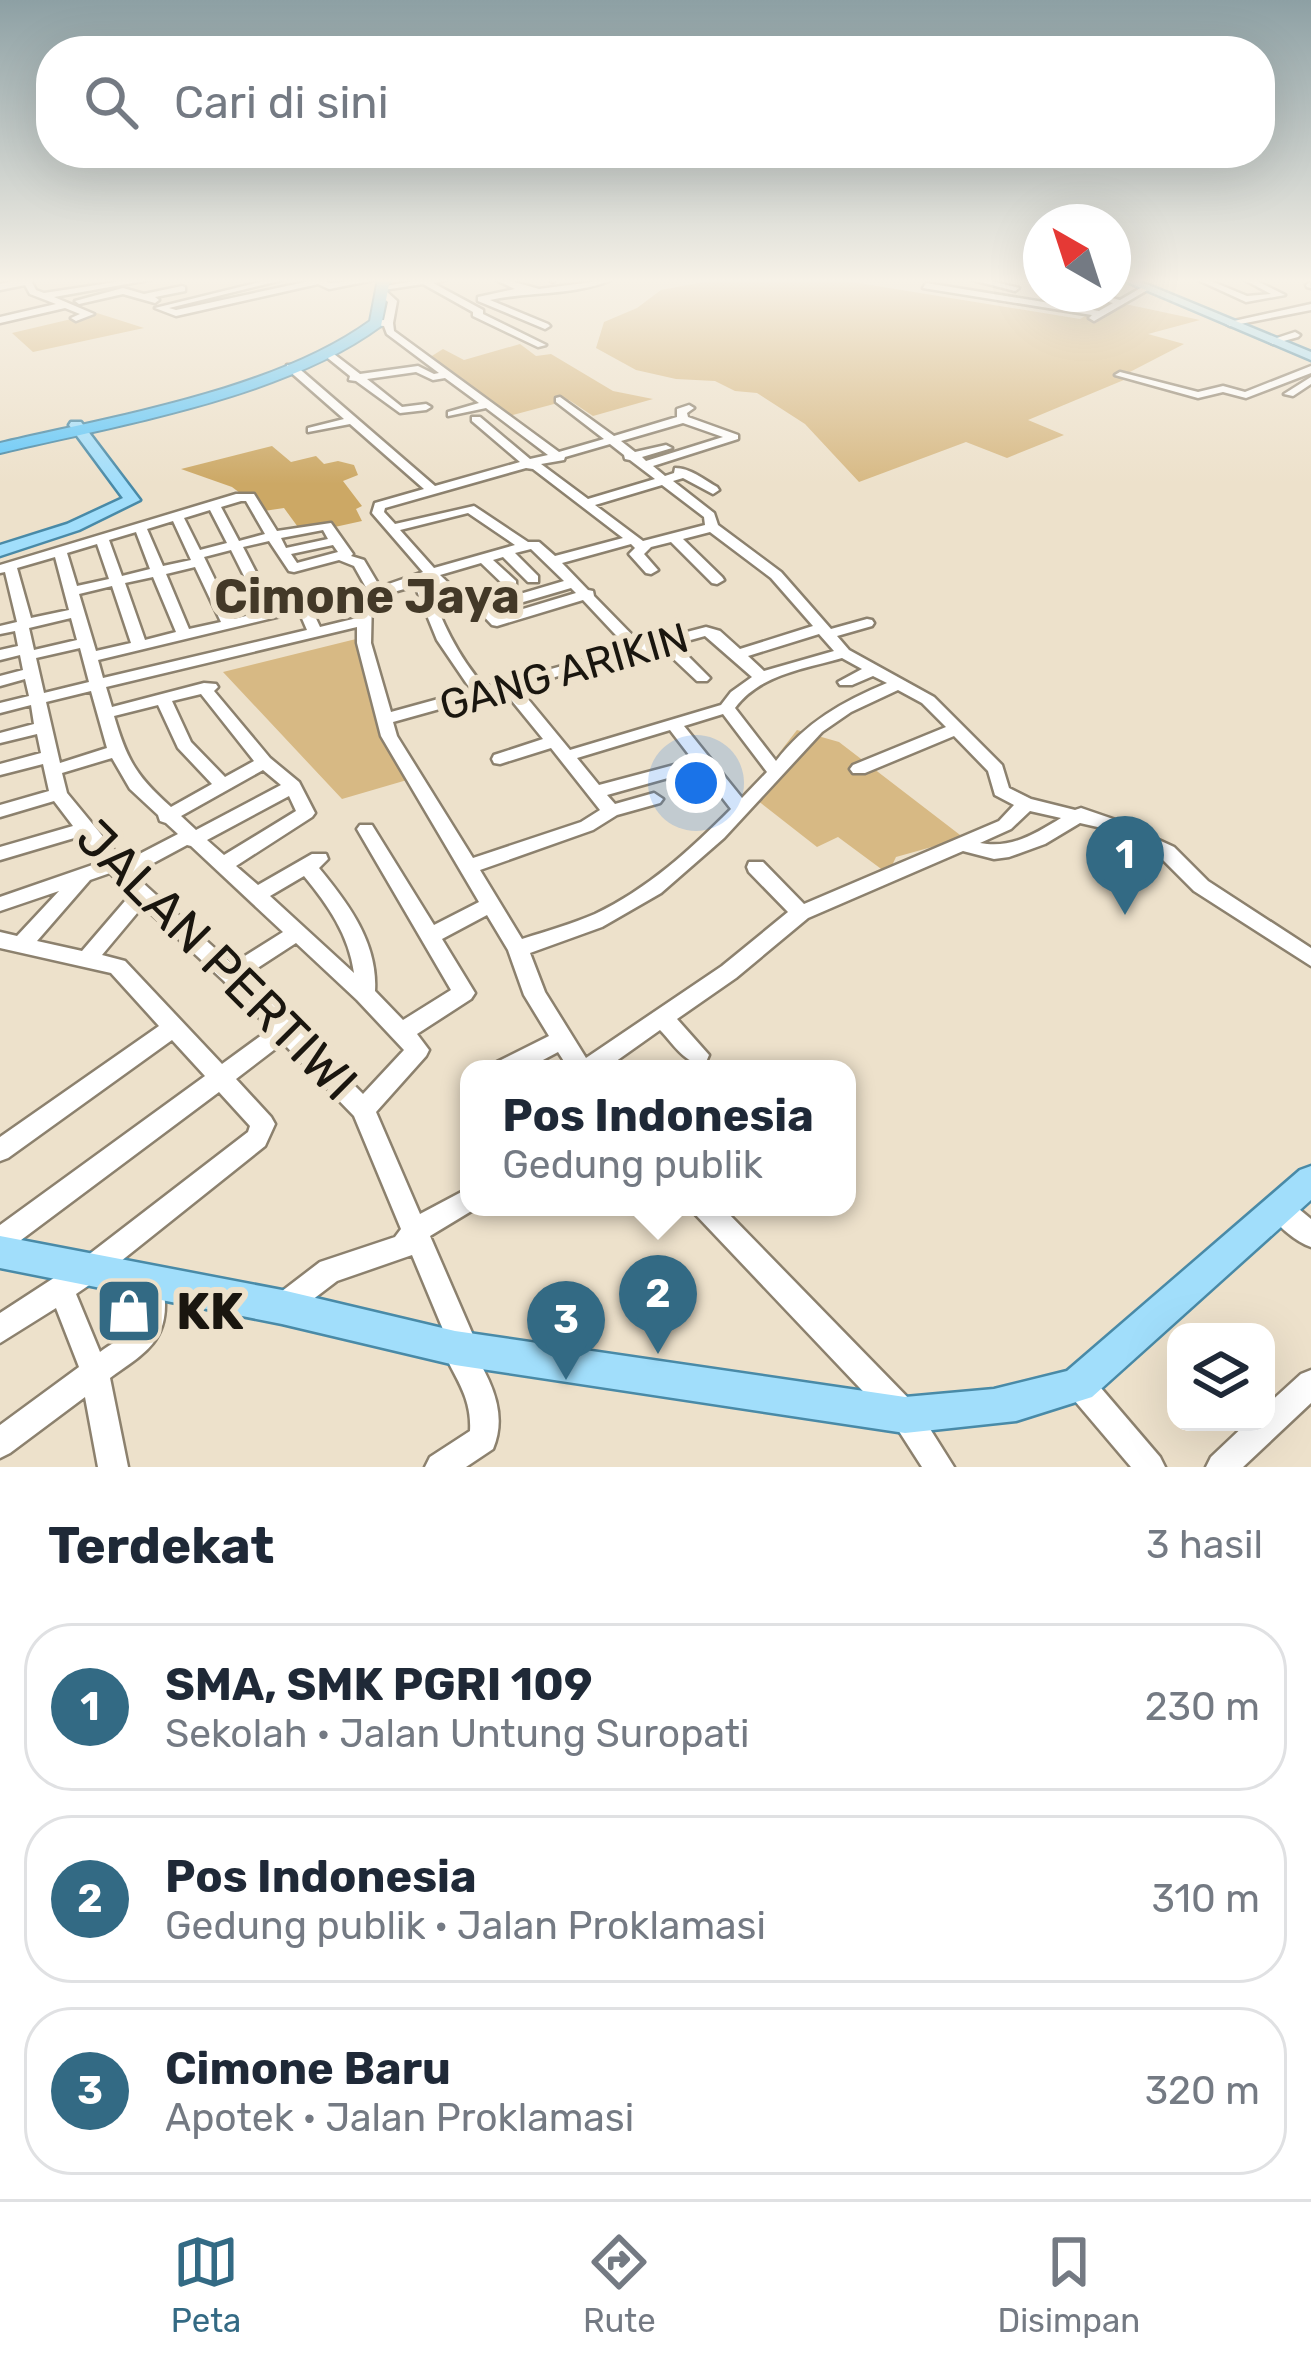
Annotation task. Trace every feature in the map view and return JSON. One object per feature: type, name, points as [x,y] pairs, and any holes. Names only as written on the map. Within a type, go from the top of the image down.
[{"type":"highway","points":[[78,427],[328,347]]},
{"type":"highway","points":[[0,446],[291,367],[338,347]]},
{"type":"main road","points":[[3,562],[132,500],[78,427]]},
{"type":"main road","points":[[0,1252],[282,1307],[460,1349],[905,1415],[962,1411],[1062,1392],[1079,1384],[1311,1180]]},
{"type":"street","points":[[412,347],[560,458]]},
{"type":"street","points":[[328,353],[353,378],[400,410],[426,407]]},
{"type":"street","points":[[291,367],[430,492]]},
{"type":"street","points":[[1134,368],[1246,395],[1311,369]]},
{"type":"street","points":[[353,378],[418,369],[433,377],[449,374]]},
{"type":"street","points":[[396,374],[407,383]]},
{"type":"street","points":[[1120,375],[1198,395],[1216,391]]},
{"type":"street","points":[[1289,394],[1311,380]]},
{"type":"street","points":[[455,400],[476,394]]},
{"type":"street","points":[[560,400],[710,516],[712,527],[776,575],[844,653],[928,700],[996,769],[1001,791],[1027,804],[1081,814],[1167,852],[1201,886],[1311,958]]},
{"type":"street","points":[[495,408],[476,419],[453,420],[495,408]]},
{"type":"street","points":[[588,595],[497,622],[478,602],[460,602],[426,577],[379,513],[380,506],[610,443],[686,414],[734,437],[666,454],[629,457]]},
{"type":"street","points":[[476,419],[639,543]]},
{"type":"street","points":[[312,430],[353,420]]},
{"type":"street","points":[[642,466],[666,454]]},
{"type":"street","points":[[666,454],[687,473],[719,489],[682,497]]},
{"type":"street","points":[[474,460],[511,487]]},
{"type":"street","points":[[586,504],[687,473]]},
{"type":"street","points":[[430,492],[452,476]]},
{"type":"street","points":[[3,562],[250,497],[294,568],[344,558],[359,563],[376,592]]},
{"type":"street","points":[[214,505],[271,615]]},
{"type":"street","points":[[391,529],[465,508],[526,546]]},
{"type":"street","points":[[177,516],[229,624]]},
{"type":"street","points":[[71,592],[326,526],[344,558]]},
{"type":"street","points":[[140,527],[157,571],[206,659]]},
{"type":"street","points":[[553,561],[676,539],[712,527]]},
{"type":"street","points":[[102,538],[139,645]]},
{"type":"street","points":[[676,539],[717,580]]},
{"type":"street","points":[[284,552],[336,541]]},
{"type":"street","points":[[639,543],[636,554],[651,570]]},
{"type":"street","points":[[577,1060],[535,995],[518,949],[389,736],[364,643],[363,598],[534,544],[638,650]]},
{"type":"street","points":[[60,550],[116,751],[136,784],[166,817],[258,894],[364,994]]},
{"type":"street","points":[[506,552],[533,579]]},
{"type":"street","points":[[483,558],[511,584]]},
{"type":"street","name":"JALAN PERTIWI","points":[[3,562],[23,624],[58,794],[82,829],[141,895],[231,975],[363,1110],[418,1050],[364,994],[369,969],[313,862],[258,894]]},
{"type":"street","points":[[426,577],[436,630],[460,670],[482,694]]},
{"type":"street","points":[[508,602],[575,582]]},
{"type":"street","points":[[0,655],[28,659],[139,645],[304,610],[316,633]]},
{"type":"street","points":[[0,630],[77,612]]},
{"type":"street","points":[[0,708],[366,620]]},
{"type":"street","name":"GANG ARIKIN","points":[[737,655],[867,623]]},
{"type":"street","name":"GANG ARIKIN","points":[[384,719],[706,631],[761,676]]},
{"type":"street","points":[[665,642],[702,678]]},
{"type":"street","points":[[591,643],[604,662]]},
{"type":"street","points":[[500,759],[675,726],[727,708],[735,693],[761,676],[844,653]]},
{"type":"street","points":[[0,681],[28,659]]},
{"type":"street","points":[[846,682],[874,670]]},
{"type":"street","points":[[507,684],[610,812]]},
{"type":"street","points":[[518,949],[606,917],[634,900],[712,843],[793,749],[841,707],[899,684]]},
{"type":"street","points":[[106,713],[210,687],[264,762],[293,786],[306,813],[223,865]]},
{"type":"street","points":[[163,698],[184,744],[223,784]]},
{"type":"street","points":[[727,708],[776,773]]},
{"type":"street","points":[[675,726],[741,809]]},
{"type":"street","points":[[0,738],[42,727]]},
{"type":"street","points":[[859,769],[954,730]]},
{"type":"street","points":[[0,770],[116,751]]},
{"type":"street","points":[[166,817],[264,762]]},
{"type":"street","points":[[596,792],[703,763]]},
{"type":"street","points":[[0,904],[118,868],[293,786]]},
{"type":"street","points":[[0,811],[58,794]]},
{"type":"street","points":[[468,867],[654,799]]},
{"type":"street","points":[[598,1060],[729,972],[801,913],[1006,825],[1027,804]]},
{"type":"street","points":[[962,843],[993,856],[1011,853],[1081,814]]},
{"type":"street","points":[[0,854],[82,829]]},
{"type":"street","points":[[366,829],[464,993],[404,1031]]},
{"type":"street","points":[[756,867],[801,913]]},
{"type":"street","points":[[10,942],[82,877]]},
{"type":"street","points":[[86,960],[141,895]]},
{"type":"street","points":[[430,936],[490,905]]},
{"type":"street","points":[[231,975],[298,932]]},
{"type":"street","points":[[0,1329],[92,1268],[263,1130],[261,1119],[128,974],[10,942]]},
{"type":"street","points":[[662,1018],[698,1055]]},
{"type":"street","points":[[0,1150],[176,1026]]},
{"type":"street","points":[[0,1240],[286,1029]]},
{"type":"street","points":[[514,1060],[561,1040]]},
{"type":"street","points":[[363,1110],[416,1230],[460,1349],[482,1391],[483,1438],[440,1467]]},
{"type":"street","points":[[282,1307],[329,1271],[403,1246],[416,1230],[460,1204]]},
{"type":"street","points":[[1280,1208],[1311,1235]]},
{"type":"street","points":[[715,1216],[905,1415],[939,1467]]},
{"type":"street","points":[[0,1443],[149,1330],[151,1282]]},
{"type":"street","points":[[61,1288],[95,1373],[112,1467]]},
{"type":"street","points":[[1079,1384],[1150,1467]]},
{"type":"street","points":[[1220,1467],[1311,1384]]},
{"type":"shaded area","points":[[525,347],[536,356],[551,354],[613,391],[653,399],[593,416],[569,400],[509,416],[427,359],[443,349],[464,360]]},
{"type":"shaded area","points":[[596,347],[1177,347],[1126,374],[1131,377],[1028,420],[1064,435],[1007,458],[966,442],[859,482],[805,424],[757,393],[735,391],[715,381],[636,370]]},
{"type":"shaded area","points":[[272,446],[291,462],[316,456],[324,464],[354,465],[358,475],[343,481],[362,506],[356,509],[362,521],[303,534],[284,508],[264,511],[232,487],[181,469]]},
{"type":"shaded area","points":[[356,639],[386,747],[407,780],[342,799],[223,672]]},
{"type":"shaded area","points":[[797,730],[839,742],[964,838],[896,857],[888,874],[838,837],[817,847],[748,793]]},
{"type":"place","name":"SMA, SMK PGRI 109","points":[[1125,915]]},
{"type":"place","name":"KK","points":[[129,1311]]},
{"type":"place","name":"Pos Indonesia","points":[[658,1354]]},
{"type":"place","name":"Cimone Baru","points":[[566,1380]]},
{"type":"district","name":"Cimone Jaya","points":[[367,596]]}]
